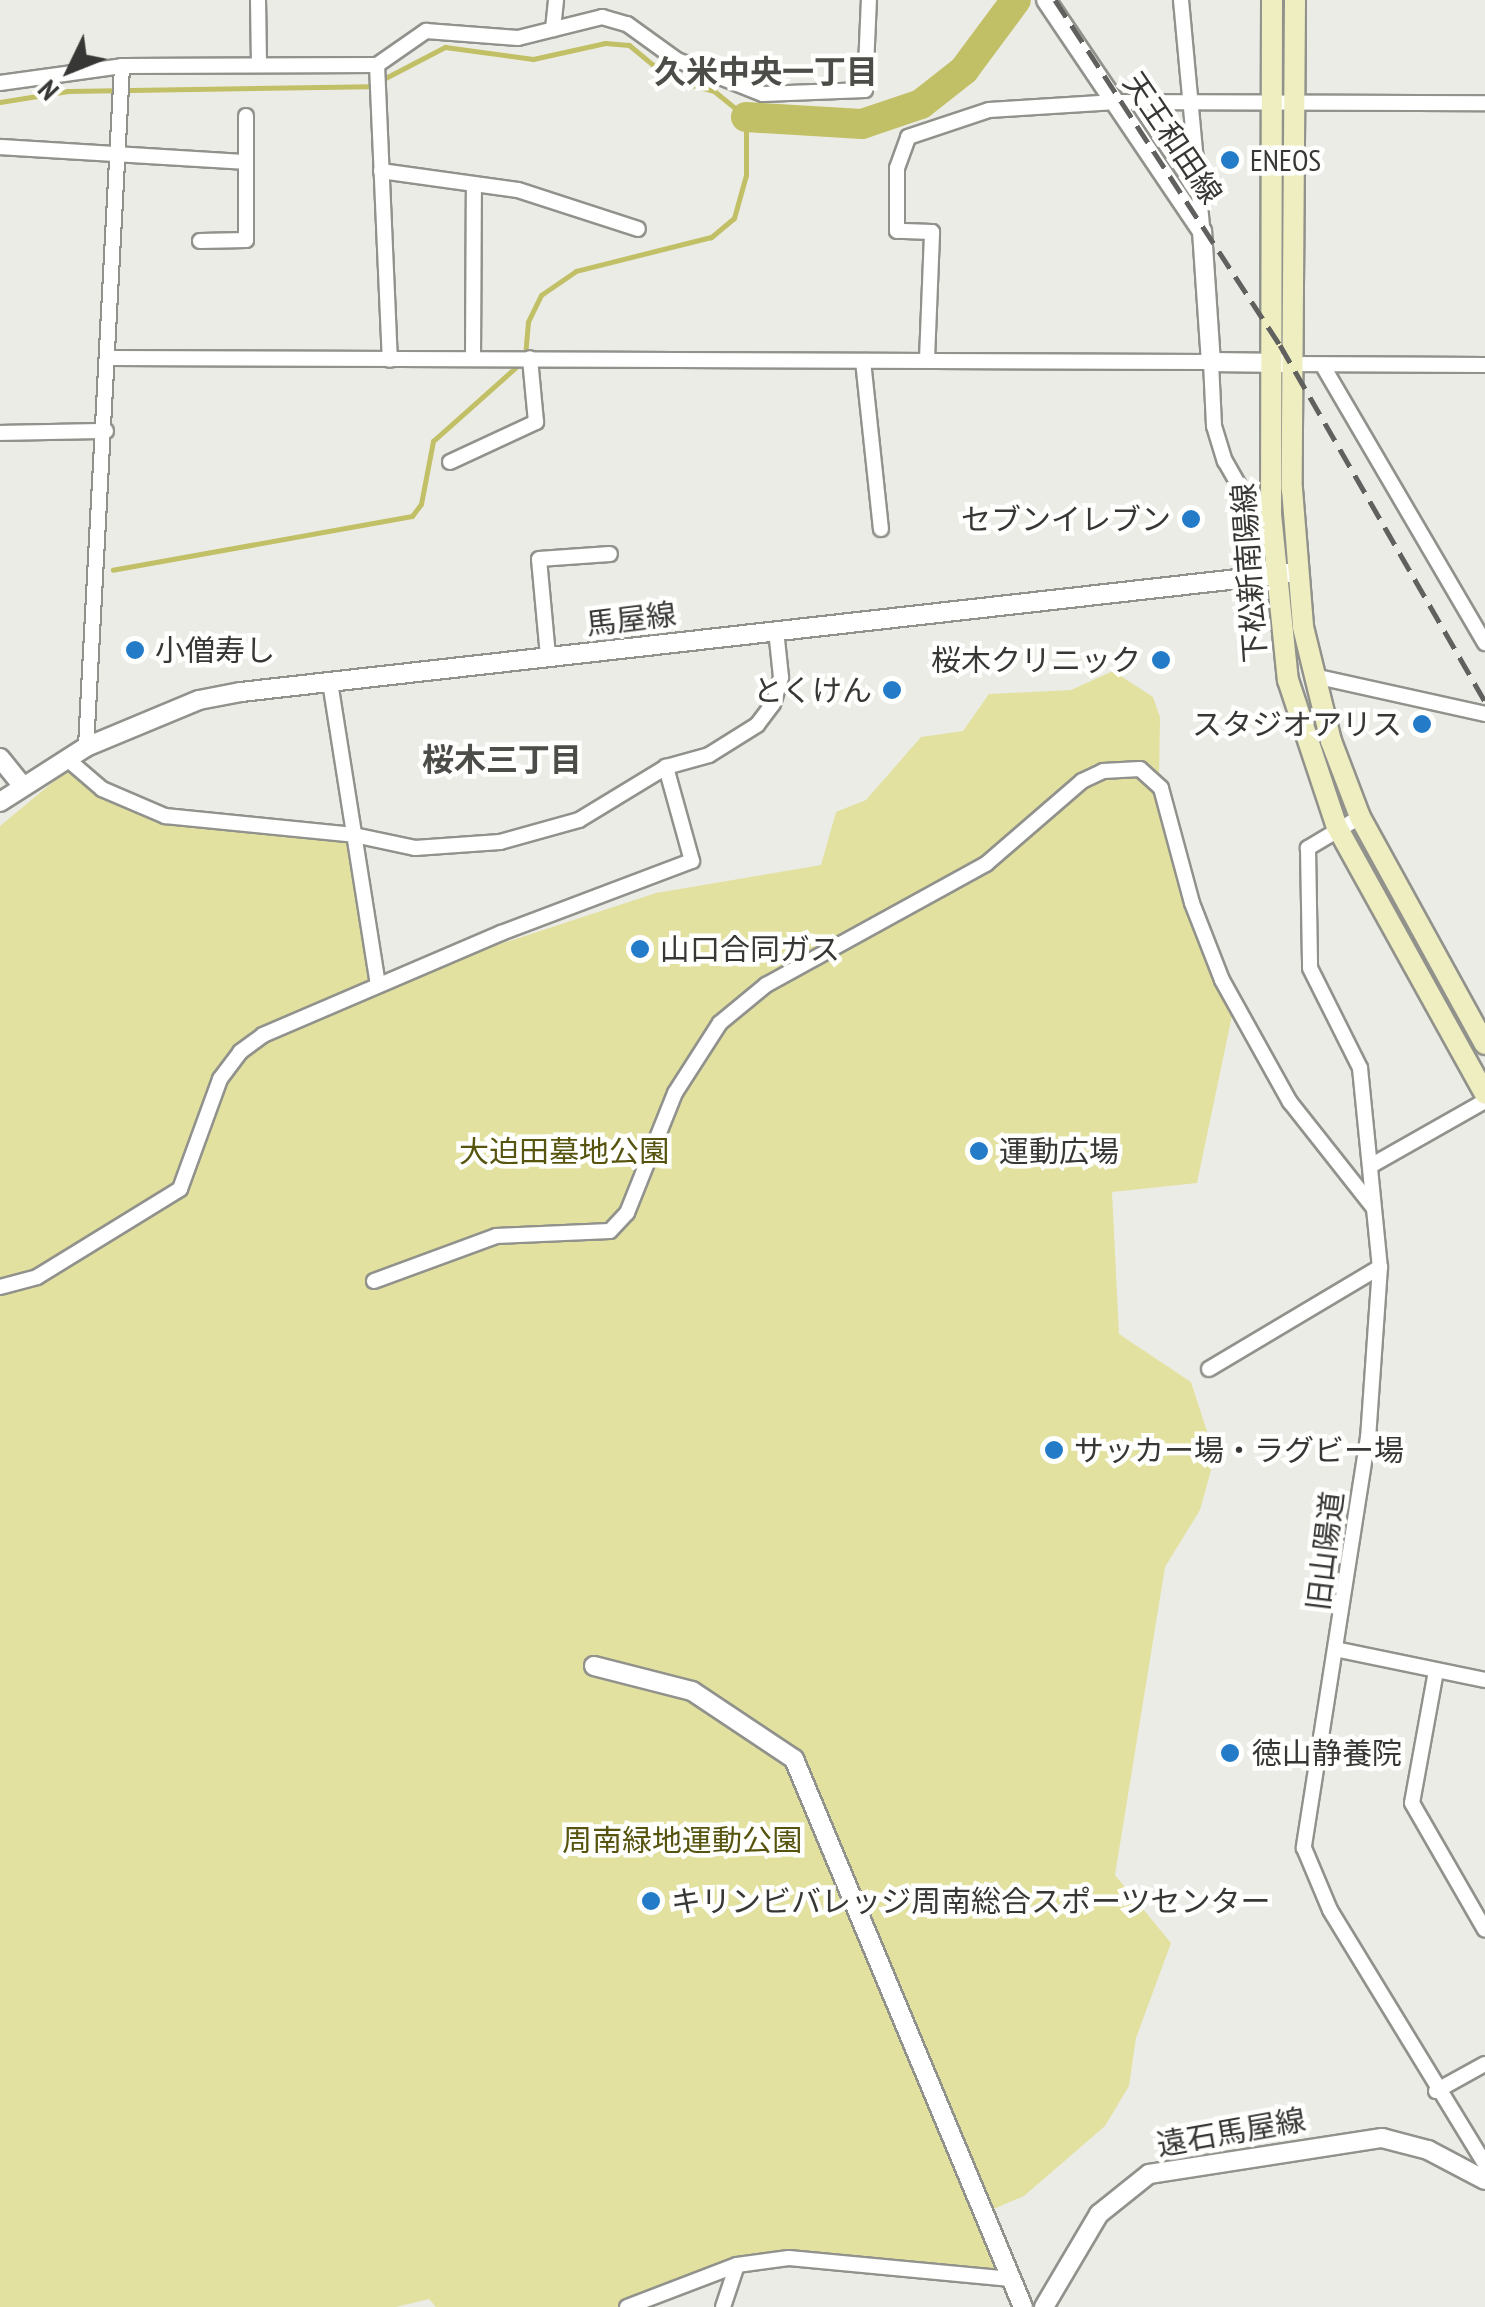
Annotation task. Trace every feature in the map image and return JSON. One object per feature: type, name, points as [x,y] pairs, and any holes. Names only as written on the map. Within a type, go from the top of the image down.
[{"type":"main road","name":"下松新南陽線","points":[[1272,0],[1270,102],[1282,363],[1288,680],[1337,827],[1485,1098]]},
{"type":"main road","name":"下松新南陽線","points":[[1296,0],[1295,102],[1271,514],[1314,676],[1360,817],[1485,1044]]},
{"type":"street","points":[[258,0],[259,64]]},
{"type":"street","points":[[554,29],[556,0]]},
{"type":"street","points":[[0,83],[122,66],[377,65],[426,31],[518,38],[602,17],[738,86],[763,94],[826,95],[866,90],[869,0]]},
{"type":"street","name":"天王和田線","points":[[1046,0],[1202,231],[1211,362]]},
{"type":"street","points":[[1181,0],[1186,104],[1202,231]]},
{"type":"street","points":[[377,65],[390,360]]},
{"type":"street","points":[[86,747],[110,358],[122,66]]},
{"type":"street","points":[[927,359],[932,232],[897,231],[897,168],[908,137],[989,110],[1116,102],[1485,103]]},
{"type":"street","points":[[200,241],[246,240],[246,116]]},
{"type":"street","points":[[0,147],[245,162]]},
{"type":"street","points":[[380,171],[474,187],[518,190],[638,229]]},
{"type":"street","points":[[473,359],[474,187]]},
{"type":"street","points":[[110,358],[927,359],[1485,365]]},
{"type":"street","points":[[450,462],[536,422],[530,358]]},
{"type":"street","points":[[863,360],[881,529]]},
{"type":"street","points":[[1211,362],[1214,426],[1225,461],[1249,503],[1271,514]]},
{"type":"street","points":[[1323,366],[1485,643]]},
{"type":"street","points":[[0,434],[106,431]]},
{"type":"street","points":[[548,656],[539,559],[610,554]]},
{"type":"street","name":"馬屋線","points":[[0,802],[22,784],[86,747],[199,700],[548,656],[1284,573]]},
{"type":"street","points":[[66,758],[102,789],[145,811],[354,835],[415,848],[514,838],[578,820],[666,767],[709,755],[757,726],[774,704],[781,677],[776,630]]},
{"type":"street","points":[[1314,676],[1485,714]]},
{"type":"street","points":[[330,682],[378,985]]},
{"type":"street","points":[[0,758],[22,784]]},
{"type":"street","points":[[0,1287],[37,1277],[172,1197],[194,1161],[214,1092],[240,1052],[278,1027],[692,861],[666,767]]},
{"type":"street","points":[[374,1281],[496,1236],[610,1231],[627,1213],[644,1161],[698,1051],[734,1010],[766,985],[986,864],[1103,770],[1140,769],[1160,788],[1192,903],[1222,980],[1290,1102],[1373,1207]]},
{"type":"street","name":"旧山陽道","points":[[1360,817],[1337,827],[1308,848],[1310,968],[1360,1068],[1374,1164],[1373,1207],[1380,1267],[1368,1436],[1340,1650],[1304,1848],[1330,1910],[1436,2091],[1485,2164]]},
{"type":"street","points":[[1374,1164],[1485,1098]]},
{"type":"street","points":[[1210,1369],[1380,1267]]},
{"type":"street","points":[[1340,1650],[1485,1680]]},
{"type":"street","points":[[594,1666],[692,1690],[794,1759],[1024,2307]]},
{"type":"street","points":[[1436,1671],[1412,1803],[1485,1930]]},
{"type":"street","points":[[1436,2091],[1485,2064]]},
{"type":"street","name":"遠石馬屋線","points":[[1044,2307],[1099,2214],[1148,2174],[1382,2138],[1428,2150],[1485,2180]]},
{"type":"street","points":[[627,2307],[737,2264],[788,2258],[1011,2278]]},
{"type":"street","points":[[723,2307],[737,2264]]},
{"type":"green space","name":"周南緑地運動公園","points":[[1113,671],[1153,697],[1160,717],[1159,782],[1176,852],[1234,1006],[1197,1183],[1112,1192],[1119,1334],[1191,1382],[1215,1456],[1200,1510],[1165,1567],[1115,1875],[1171,1943],[1136,2038],[1129,2086],[1105,2126],[1024,2196],[982,2214],[1011,2277],[851,2263],[747,2263],[623,2307],[436,2307],[429,2299],[396,2307],[0,2307],[0,826],[70,768],[98,797],[155,820],[351,837],[372,986],[656,893],[821,865],[836,812],[866,800],[921,737],[963,731],[989,694],[1071,690]]},
{"type":"waterway","points":[[746,117],[862,124],[921,104],[964,70],[1016,0]]},
{"type":"waterway","points":[[0,102],[68,91],[370,86],[445,47],[533,59],[605,43],[629,45],[670,79],[714,91],[746,117],[746,175],[734,218],[711,237],[576,271],[541,295],[528,322],[525,359],[433,441],[421,504],[412,516],[113,570]]},
{"type":"railway","points":[[1055,0],[1280,345],[1485,701]]},
{"type":"place","name":"ENEOS","points":[[1230,160]]},
{"type":"place","name":"セブンイレブン","points":[[1191,519]]},
{"type":"place","name":"小僧寿し","points":[[135,650]]},
{"type":"place","name":"桜木クリニック","points":[[1161,660]]},
{"type":"place","name":"とくけん","points":[[892,690]]},
{"type":"place","name":"スタジオアリス","points":[[1422,724]]},
{"type":"place","name":"山口合同ガス","points":[[640,949]]},
{"type":"place","name":"運動広場","points":[[979,1151]]},
{"type":"place","name":"サッカー場・ラグビー場","points":[[1054,1450]]},
{"type":"place","name":"徳山静養院","points":[[1230,1753]]},
{"type":"place","name":"キリンビバレッジ周南総合スポーツセンター","points":[[651,1901]]},
{"type":"district","name":"久米中央一丁目","points":[[766,71]]},
{"type":"district","name":"桜木三丁目","points":[[502,759]]},
{"type":"park label","name":"大迫田墓地公園","points":[[564,1151]]}]
